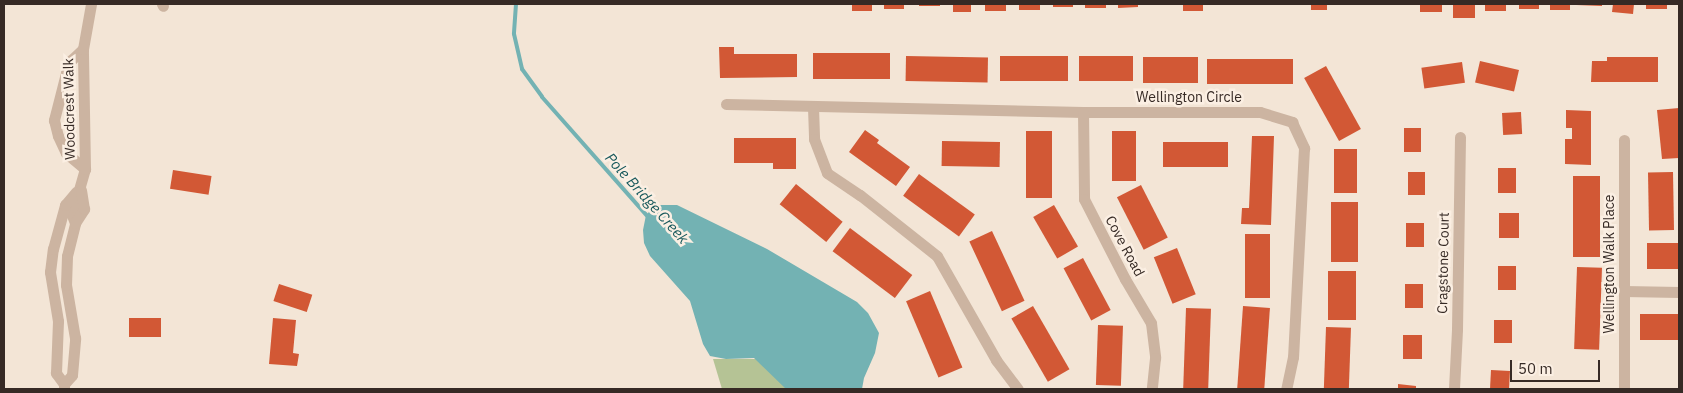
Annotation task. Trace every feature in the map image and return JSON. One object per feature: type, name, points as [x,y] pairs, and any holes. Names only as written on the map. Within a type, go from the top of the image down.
[{"type":"street","name":"Woodcrest Walk","points":[[81,188],[71,196],[65,205],[58,228],[50,272],[58,321],[56,373],[64,387],[72,375],[75,338],[66,285],[66,268],[74,227],[84,209],[81,188],[85,169],[83,49],[91,4]]},
{"type":"street","name":"Woodcrest Walk","points":[[83,49],[71,60],[54,120],[58,136],[66,153],[85,169]]},
{"type":"street","name":"Wellington Circle","points":[[726,104],[1083,112],[1260,112],[1292,122],[1304,148],[1294,357],[1286,389]]},
{"type":"street","points":[[812,107],[814,139],[827,173],[860,195],[937,256],[996,360],[1018,389]]},
{"type":"street","name":"Cove Road","points":[[1083,112],[1084,199],[1151,323],[1155,358],[1152,389]]},
{"type":"street","name":"Cragstone Court","points":[[1454,389],[1457,329],[1460,137]]},
{"type":"street","name":"Wellington Walk Place","points":[[1624,140],[1624,389]]},
{"type":"street","points":[[58,228],[74,227]]},
{"type":"street","points":[[1624,291],[1679,292]]},
{"type":"green space","points":[[713,359],[763,359],[800,389],[722,389]]},
{"type":"water","points":[[656,205],[677,205],[767,249],[857,302],[868,313],[879,333],[875,353],[864,378],[862,389],[786,389],[754,358],[726,359],[710,356],[703,344],[690,301],[650,256],[644,243],[643,230],[646,215]]},
{"type":"building","points":[[852,4],[872,4],[872,11],[852,11]]},
{"type":"building","points":[[884,4],[904,4],[904,9],[884,9]]},
{"type":"building","points":[[919,4],[940,4],[940,6],[919,6]]},
{"type":"building","points":[[953,4],[971,4],[971,12],[953,12]]},
{"type":"building","points":[[985,4],[1006,4],[1006,11],[985,11]]},
{"type":"building","points":[[1019,4],[1040,4],[1040,10],[1019,10]]},
{"type":"building","points":[[1053,4],[1073,4],[1073,7],[1053,7]]},
{"type":"building","points":[[1085,4],[1106,4],[1106,8],[1085,8]]},
{"type":"building","points":[[1118,4],[1138,4],[1138,7],[1118,8]]},
{"type":"building","points":[[1183,4],[1203,4],[1203,11],[1183,11]]},
{"type":"building","points":[[1311,4],[1327,4],[1327,10],[1311,10]]},
{"type":"building","points":[[1420,4],[1442,4],[1442,12],[1420,12]]},
{"type":"building","points":[[1453,4],[1475,4],[1475,18],[1453,18]]},
{"type":"building","points":[[1485,4],[1506,4],[1506,11],[1485,11]]},
{"type":"building","points":[[1519,4],[1539,4],[1539,9],[1519,9]]},
{"type":"building","points":[[1550,4],[1570,4],[1570,10],[1550,10]]},
{"type":"building","points":[[1602,4],[1602,6],[1576,5]]},
{"type":"building","points":[[1613,4],[1634,4],[1633,14],[1612,12]]},
{"type":"building","points":[[1646,4],[1667,4],[1667,9],[1646,9]]},
{"type":"building","points":[[719,47],[734,47],[734,54],[797,54],[797,77],[720,78]]},
{"type":"building","points":[[813,53],[890,53],[890,79],[813,79]]},
{"type":"building","points":[[906,56],[988,57],[988,82],[906,81]]},
{"type":"building","points":[[1000,56],[1068,56],[1068,81],[1000,81]]},
{"type":"building","points":[[1079,56],[1133,56],[1133,81],[1079,81]]},
{"type":"building","points":[[1143,57],[1198,57],[1198,83],[1143,83]]},
{"type":"building","points":[[1607,57],[1658,57],[1658,82],[1591,82],[1592,61],[1607,61]]},
{"type":"building","points":[[1207,59],[1293,59],[1293,84],[1207,84]]},
{"type":"building","points":[[1480,61],[1519,70],[1514,91],[1475,82]]},
{"type":"building","points":[[1462,62],[1465,83],[1424,89],[1421,68]]},
{"type":"building","points":[[1326,66],[1361,129],[1339,141],[1304,78]]},
{"type":"building","points":[[1679,108],[1679,158],[1662,159],[1657,110]]},
{"type":"building","points":[[1566,110],[1591,111],[1591,165],[1565,164],[1565,139],[1572,139],[1572,128],[1566,128]]},
{"type":"building","points":[[1521,112],[1522,134],[1503,135],[1502,113]]},
{"type":"building","points":[[1404,128],[1421,128],[1421,152],[1404,152]]},
{"type":"building","points":[[865,130],[879,140],[877,143],[910,167],[896,186],[849,152]]},
{"type":"building","points":[[1026,131],[1052,131],[1052,198],[1026,198]]},
{"type":"building","points":[[1112,131],[1136,131],[1136,181],[1112,181]]},
{"type":"building","points":[[1252,136],[1274,136],[1271,225],[1241,224],[1242,208],[1249,208]]},
{"type":"building","points":[[734,138],[796,138],[796,169],[773,169],[773,163],[734,163]]},
{"type":"building","points":[[942,141],[1000,142],[1000,167],[942,166]]},
{"type":"building","points":[[1163,142],[1228,142],[1228,167],[1163,167]]},
{"type":"building","points":[[1334,149],[1357,149],[1357,193],[1334,193]]},
{"type":"building","points":[[1498,168],[1516,168],[1516,193],[1498,193]]},
{"type":"building","points":[[173,170],[212,176],[209,195],[170,189]]},
{"type":"building","points":[[1408,172],[1425,172],[1425,195],[1408,195]]},
{"type":"building","points":[[1648,172],[1673,172],[1674,230],[1649,230]]},
{"type":"building","points":[[919,174],[975,215],[959,236],[903,196]]},
{"type":"building","points":[[1573,176],[1600,176],[1600,257],[1573,257]]},
{"type":"building","points":[[796,184],[843,222],[826,242],[780,204]]},
{"type":"building","points":[[1141,185],[1168,238],[1144,250],[1117,197]]},
{"type":"building","points":[[1331,202],[1358,202],[1358,262],[1331,262]]},
{"type":"building","points":[[1054,205],[1078,247],[1057,259],[1033,217]]},
{"type":"building","points":[[1499,213],[1519,213],[1519,238],[1499,238]]},
{"type":"building","points":[[1406,223],[1424,223],[1424,247],[1406,247]]},
{"type":"building","points":[[850,228],[912,275],[895,298],[833,251]]},
{"type":"building","points":[[992,231],[1025,301],[1002,311],[969,242]]},
{"type":"building","points":[[1245,234],[1270,234],[1270,298],[1245,298]]},
{"type":"building","points":[[1647,243],[1679,243],[1679,269],[1647,269]]},
{"type":"building","points":[[1177,248],[1196,294],[1173,304],[1154,257]]},
{"type":"building","points":[[1083,258],[1111,310],[1091,320],[1064,268]]},
{"type":"building","points":[[1498,266],[1516,266],[1516,290],[1498,290]]},
{"type":"building","points":[[1577,267],[1602,268],[1599,350],[1574,349]]},
{"type":"building","points":[[1328,271],[1356,271],[1356,320],[1328,320]]},
{"type":"building","points":[[279,284],[312,295],[307,312],[273,301]]},
{"type":"building","points":[[1405,284],[1423,284],[1423,308],[1405,308]]},
{"type":"building","points":[[930,291],[962,367],[938,378],[906,301]]},
{"type":"building","points":[[1033,306],[1070,369],[1048,382],[1011,318]]},
{"type":"building","points":[[1243,306],[1270,308],[1264,389],[1237,389]]},
{"type":"building","points":[[1186,308],[1211,309],[1208,389],[1183,389]]},
{"type":"building","points":[[1640,314],[1679,314],[1679,340],[1640,340]]},
{"type":"building","points":[[129,318],[161,318],[161,337],[129,337]]},
{"type":"building","points":[[273,318],[296,320],[293,353],[299,354],[297,366],[269,364]]},
{"type":"building","points":[[1494,320],[1512,320],[1512,343],[1494,343]]},
{"type":"building","points":[[1098,325],[1123,326],[1121,386],[1096,385]]},
{"type":"building","points":[[1326,327],[1351,328],[1349,389],[1324,389]]},
{"type":"building","points":[[1403,335],[1422,335],[1422,359],[1403,359]]},
{"type":"building","points":[[1491,370],[1510,371],[1509,389],[1490,389]]},
{"type":"building","points":[[1398,384],[1416,386],[1416,389],[1398,389]]},
{"type":"waterway","name":"Pole Bridge Creek","points":[[516,4],[514,34],[522,69],[542,97],[649,218]]}]
